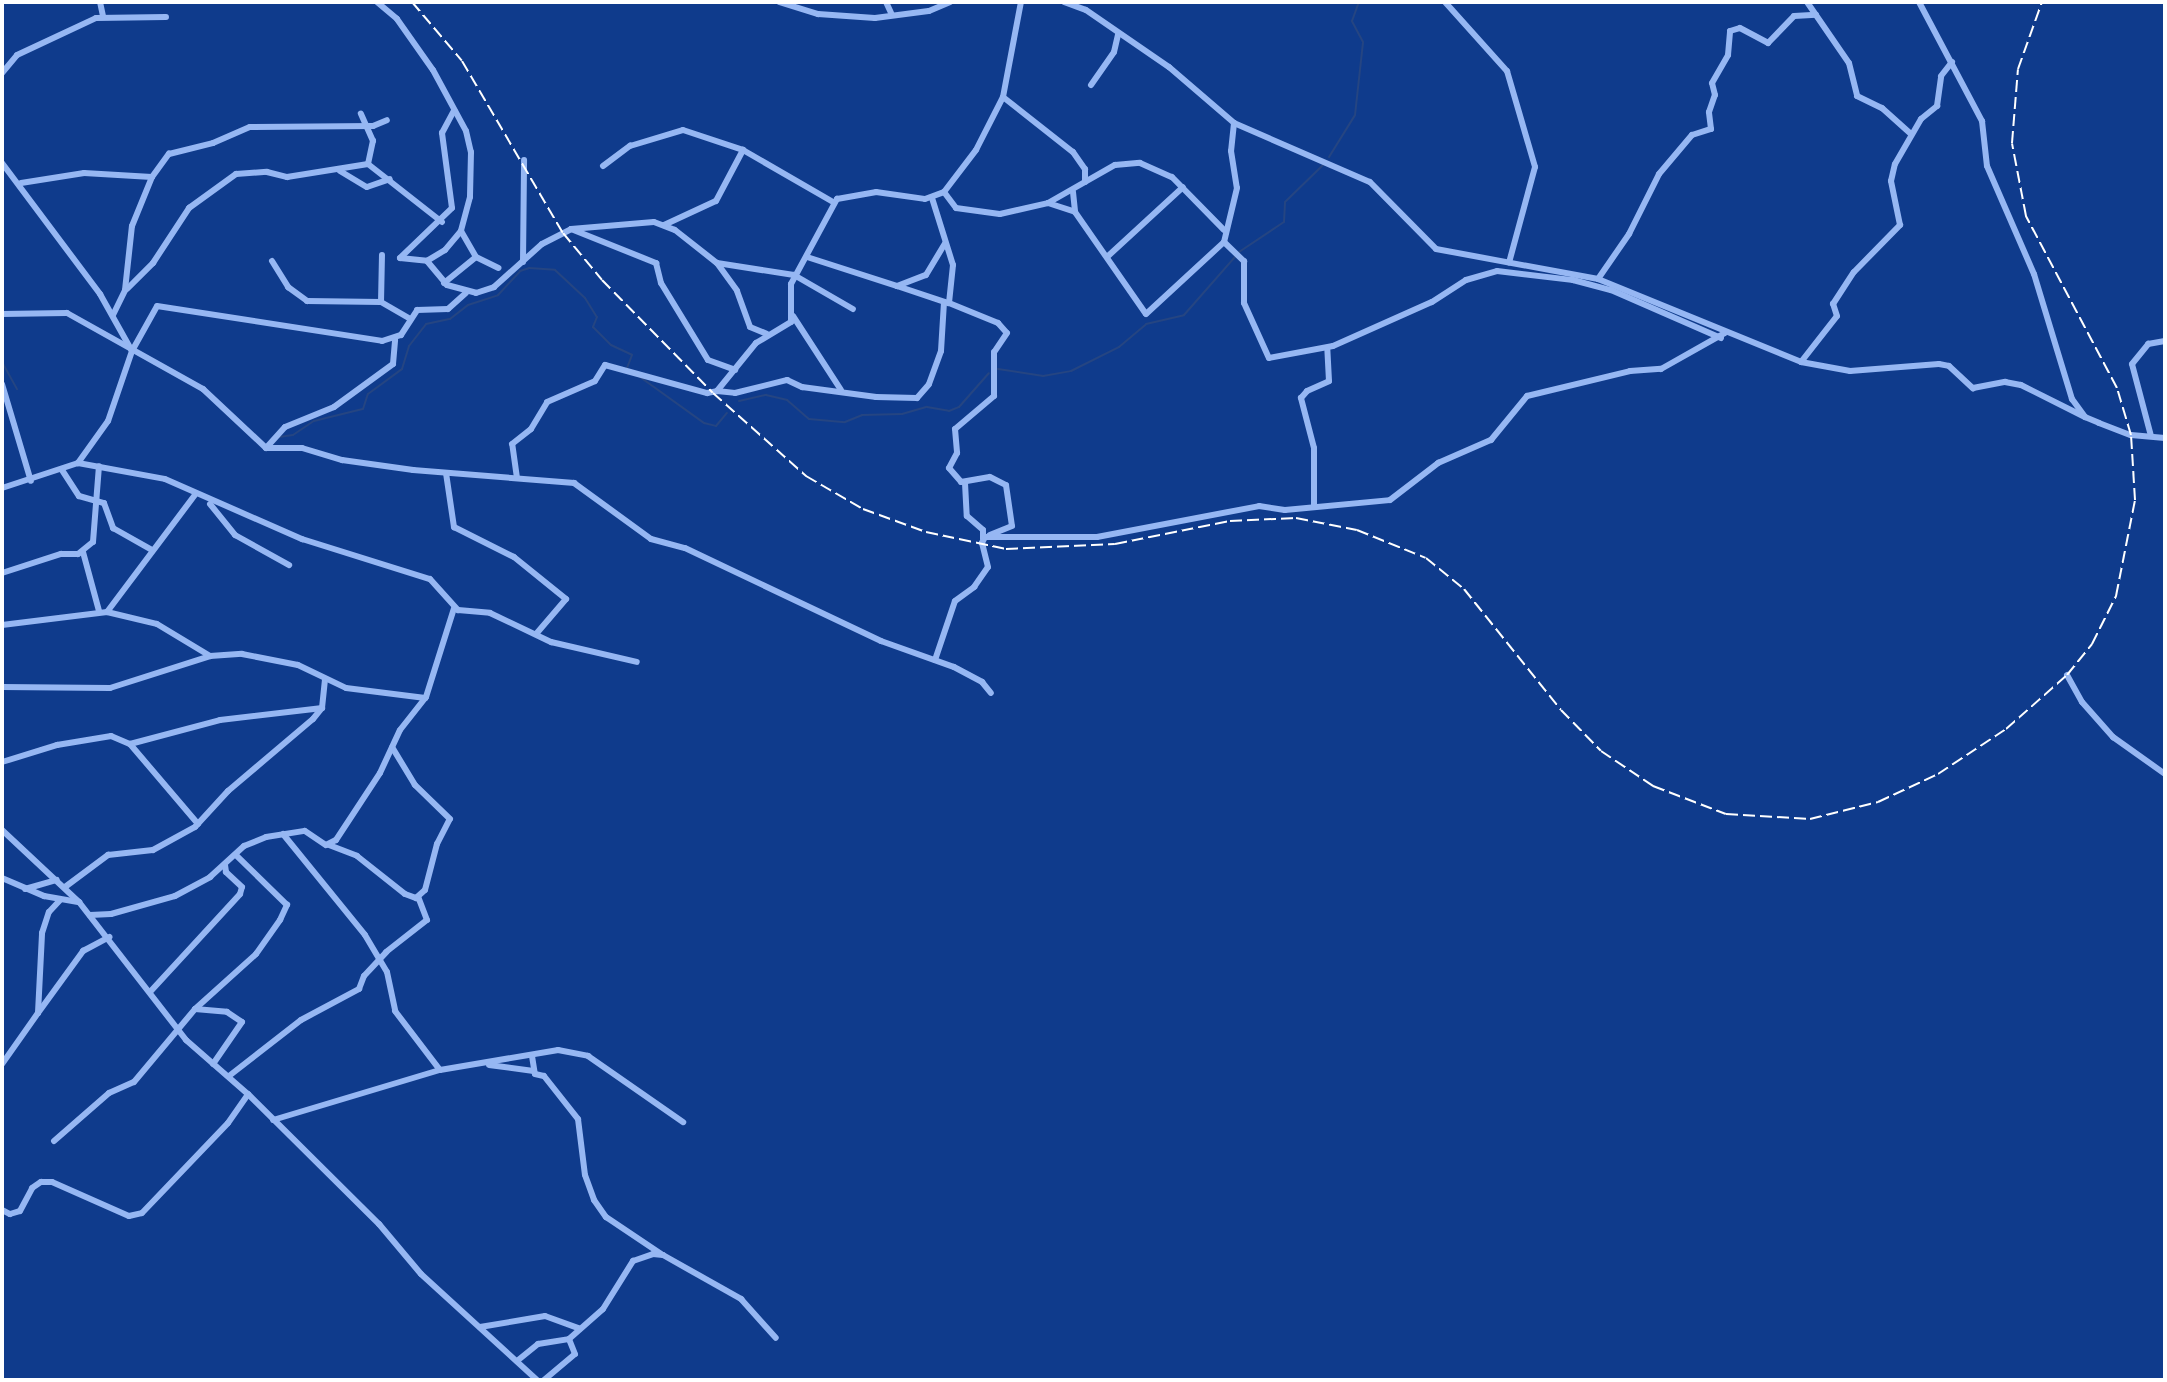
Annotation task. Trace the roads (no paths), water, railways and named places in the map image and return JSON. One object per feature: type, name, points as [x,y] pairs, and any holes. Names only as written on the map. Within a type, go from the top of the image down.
[{"type":"street","points":[[100,2],[103,16]]},
{"type":"street","points":[[377,2],[397,19],[454,110],[471,152],[466,216],[461,231],[445,250],[427,261],[400,258],[442,222],[449,212],[453,200],[442,134],[454,110]]},
{"type":"street","points":[[779,2],[801,5],[827,16],[892,15],[929,11],[950,2]]},
{"type":"street","points":[[886,2],[892,15]]},
{"type":"street","points":[[603,166],[630,146],[672,131],[683,130],[743,150],[833,202],[876,192],[932,198],[944,192],[976,150],[1003,97],[1021,2]]},
{"type":"street","points":[[1063,2],[1086,10]]},
{"type":"street","points":[[1079,2],[1118,34],[1178,74],[1234,123],[1370,182],[1436,249],[1598,279],[1696,317],[1723,336]]},
{"type":"street","points":[[1445,2],[1507,71],[1535,167],[1509,263]]},
{"type":"street","points":[[1807,2],[1849,63],[1857,96],[1882,108],[1911,134]]},
{"type":"street","points":[[1919,2],[1982,121],[1987,166],[2034,274],[2072,399],[2085,417]]},
{"type":"street","points":[[1598,279],[1629,234],[1659,174],[1692,135],[1711,129],[1709,112],[1715,95],[1712,83],[1728,55],[1730,31],[1740,28],[1768,43],[1794,16],[1816,15]]},
{"type":"street","points":[[2,70],[10,60],[47,39],[103,16],[166,17]]},
{"type":"street","points":[[1091,85],[1114,52],[1118,34]]},
{"type":"street","points":[[1801,362],[1833,323],[1837,314],[1833,304],[1854,272],[1900,225],[1891,181],[1911,134],[1939,103],[1941,76],[1952,62]]},
{"type":"street","points":[[1003,97],[1073,152],[1085,169],[1085,182]]},
{"type":"street","points":[[361,114],[368,126],[374,151],[368,164]]},
{"type":"street","points":[[114,315],[125,290],[132,226],[152,177],[169,154],[213,143],[237,130],[277,125],[368,126],[387,120]]},
{"type":"street","points":[[1073,192],[1075,212],[1141,312],[1150,314],[1224,242],[1224,230],[1237,188],[1231,151],[1234,123]]},
{"type":"street","points":[[664,225],[716,201],[743,150]]},
{"type":"street","points":[[523,261],[524,160]]},
{"type":"street","points":[[944,192],[956,208],[986,214],[1048,203],[1129,162],[1152,167],[1183,187],[1224,230]]},
{"type":"street","points":[[2,163],[21,183],[114,315],[132,351]]},
{"type":"street","points":[[125,290],[153,263],[190,208],[236,174],[267,172],[287,177],[368,164],[442,222]]},
{"type":"street","points":[[339,170],[367,187],[390,179]]},
{"type":"street","points":[[21,183],[84,173],[152,177]]},
{"type":"street","points":[[1107,257],[1183,187]]},
{"type":"street","points":[[517,478],[512,444],[531,429],[547,402],[595,380],[605,365],[708,393],[735,393],[787,380],[802,387],[841,390],[894,400],[924,392],[944,340],[946,302],[953,268],[932,198]]},
{"type":"street","points":[[833,202],[807,257],[794,275],[789,292],[793,316],[841,390]]},
{"type":"street","points":[[1048,203],[1075,212]]},
{"type":"street","points":[[449,212],[466,216]]},
{"type":"street","points":[[427,261],[444,283],[466,293],[489,290],[542,244],[571,229],[643,222],[664,225],[717,264],[737,291],[750,327],[767,334]]},
{"type":"street","points":[[571,229],[656,263],[661,283],[708,360],[735,370]]},
{"type":"street","points":[[461,231],[476,257],[499,268]]},
{"type":"street","points":[[1224,242],[1244,261],[1244,303],[1266,355],[1273,358],[1326,348],[1432,302],[1466,280],[1497,271],[1573,279],[1611,290],[1723,336],[1801,362],[1850,371],[1939,364],[1949,366],[1973,388],[2005,382],[2021,385],[2085,417],[2131,435],[2165,438]]},
{"type":"street","points":[[897,286],[926,275],[945,243]]},
{"type":"street","points":[[381,302],[382,255]]},
{"type":"street","points":[[444,283],[476,257]]},
{"type":"street","points":[[807,257],[946,302],[998,323],[1007,333],[994,352],[993,396],[955,429],[957,453],[949,468],[965,483],[967,516],[983,530],[988,567],[951,608],[935,660]]},
{"type":"street","points":[[272,261],[288,288],[307,302],[381,302],[411,319]]},
{"type":"street","points":[[717,264],[794,275],[853,309]]},
{"type":"street","points":[[266,448],[285,427],[326,412],[393,364],[395,340],[417,310],[455,306],[466,293]]},
{"type":"street","points":[[2,488],[31,481],[78,463],[108,421],[132,351],[148,315],[161,306],[280,327],[395,340]]},
{"type":"street","points":[[2,313],[67,313],[203,389],[266,448],[302,447],[357,463],[574,483],[651,539],[685,548],[880,641],[976,678],[991,693]]},
{"type":"street","points":[[717,391],[767,334],[787,325],[793,316]]},
{"type":"street","points":[[986,538],[1097,537],[1250,507],[1285,510],[1314,505],[1343,507],[1396,498],[1430,468],[1491,440],[1527,396],[1630,371],[1661,369],[1723,336]]},
{"type":"street","points":[[2151,436],[2132,364],[2148,344],[2165,341]]},
{"type":"street","points":[[1314,505],[1314,448],[1301,398],[1307,391],[1329,381],[1326,348]]},
{"type":"street","points":[[2,384],[31,481]]},
{"type":"street","points":[[78,463],[165,479],[209,502],[302,539],[430,579],[454,608],[490,613],[536,635],[637,662]]},
{"type":"street","points":[[2,573],[61,554],[83,552],[94,538],[99,466]]},
{"type":"street","points":[[62,470],[79,496],[107,507],[113,528],[152,550]]},
{"type":"street","points":[[446,473],[454,527],[514,557],[566,598],[536,635]]},
{"type":"street","points":[[965,483],[990,477],[1000,480],[1010,493],[1012,526],[986,538]]},
{"type":"street","points":[[103,612],[195,495]]},
{"type":"street","points":[[209,502],[235,535],[289,565]]},
{"type":"street","points":[[83,552],[103,612]]},
{"type":"street","points":[[330,845],[340,836],[353,810],[372,786],[392,747],[425,698],[454,608]]},
{"type":"street","points":[[2,625],[103,612],[157,624],[211,656]]},
{"type":"street","points":[[2,687],[110,688],[211,656],[261,656],[307,668],[325,679],[369,693],[425,698]]},
{"type":"street","points":[[2067,676],[2082,702],[2113,737],[2165,774]]},
{"type":"street","points":[[65,887],[101,858],[153,850],[198,824],[228,791],[292,739],[322,708],[325,679]]},
{"type":"street","points":[[2,762],[39,748],[104,737],[130,744],[220,720],[322,708]]},
{"type":"street","points":[[130,744],[198,824]]},
{"type":"street","points":[[392,747],[415,785],[450,819],[437,845],[425,890],[418,897]]},
{"type":"street","points":[[2,830],[79,902],[109,937],[177,1030],[248,1094],[379,1224],[421,1274],[537,1380]]},
{"type":"street","points":[[90,915],[111,914],[174,896],[225,865],[253,841],[305,831],[330,845],[350,851],[393,887],[418,897],[428,918],[379,961],[351,997],[314,1011],[229,1076]]},
{"type":"street","points":[[283,834],[350,913],[387,972],[395,1011],[440,1070]]},
{"type":"street","points":[[54,1141],[109,1093],[134,1082],[195,1009],[256,954],[287,909],[236,855]]},
{"type":"street","points":[[150,992],[240,894],[242,887],[226,873],[225,865]]},
{"type":"street","points":[[2,877],[25,889],[60,900],[79,902]]},
{"type":"street","points":[[25,889],[57,880]]},
{"type":"street","points":[[38,1013],[42,933],[49,912],[60,900]]},
{"type":"street","points":[[2,1064],[83,951],[109,937]]},
{"type":"street","points":[[195,1009],[227,1012],[242,1022],[213,1064]]},
{"type":"street","points":[[273,1120],[440,1070],[558,1050],[589,1056],[683,1122]]},
{"type":"street","points":[[532,1056],[534,1071]]},
{"type":"street","points":[[484,1063],[534,1071],[544,1076],[579,1119],[587,1183],[604,1214],[661,1254],[741,1299],[776,1338]]},
{"type":"street","points":[[2,1210],[10,1214],[19,1211],[32,1188],[41,1182],[52,1182],[129,1216],[142,1213],[235,1114],[248,1094]]},
{"type":"street","points":[[517,1362],[538,1344],[569,1339],[612,1298],[633,1261],[661,1254]]},
{"type":"street","points":[[480,1327],[545,1316],[580,1329]]},
{"type":"street","points":[[544,1380],[575,1354],[569,1339]]},
{"type":"waterway","points":[[1329,157],[1355,115],[1363,42],[1352,21],[1359,2]]},
{"type":"waterway","points":[[1239,252],[1284,222],[1285,202],[1323,165]]},
{"type":"waterway","points":[[998,369],[1043,376],[1071,371],[1119,347],[1146,324],[1184,315],[1235,257]]},
{"type":"waterway","points":[[279,437],[293,435],[314,421],[363,409],[368,394],[402,369],[409,346],[426,324],[450,319],[468,305],[498,295],[520,271],[529,268],[555,270],[585,298],[597,317],[593,327],[611,345],[632,355],[627,368]]},
{"type":"waterway","points":[[2,362],[17,389]]},
{"type":"waterway","points":[[739,401],[766,395],[787,400],[809,419],[845,422],[862,415],[902,414],[927,407],[949,411],[959,407],[989,373]]},
{"type":"waterway","points":[[640,377],[704,423],[716,426],[727,413]]},
{"type":"railway","points":[[412,2],[462,61],[563,233],[602,280],[713,393],[806,476],[863,509],[926,532],[1006,549],[1115,544],[1230,521],[1296,518],[1357,530],[1426,558],[1464,589],[1561,710],[1601,751],[1653,786],[1726,814],[1810,819],[1878,802],[1938,774],[2006,729],[2067,675],[2092,644],[2116,596],[2135,500],[2131,435],[2117,388],[2026,216],[2012,143],[2018,69],[2042,2]]}]
